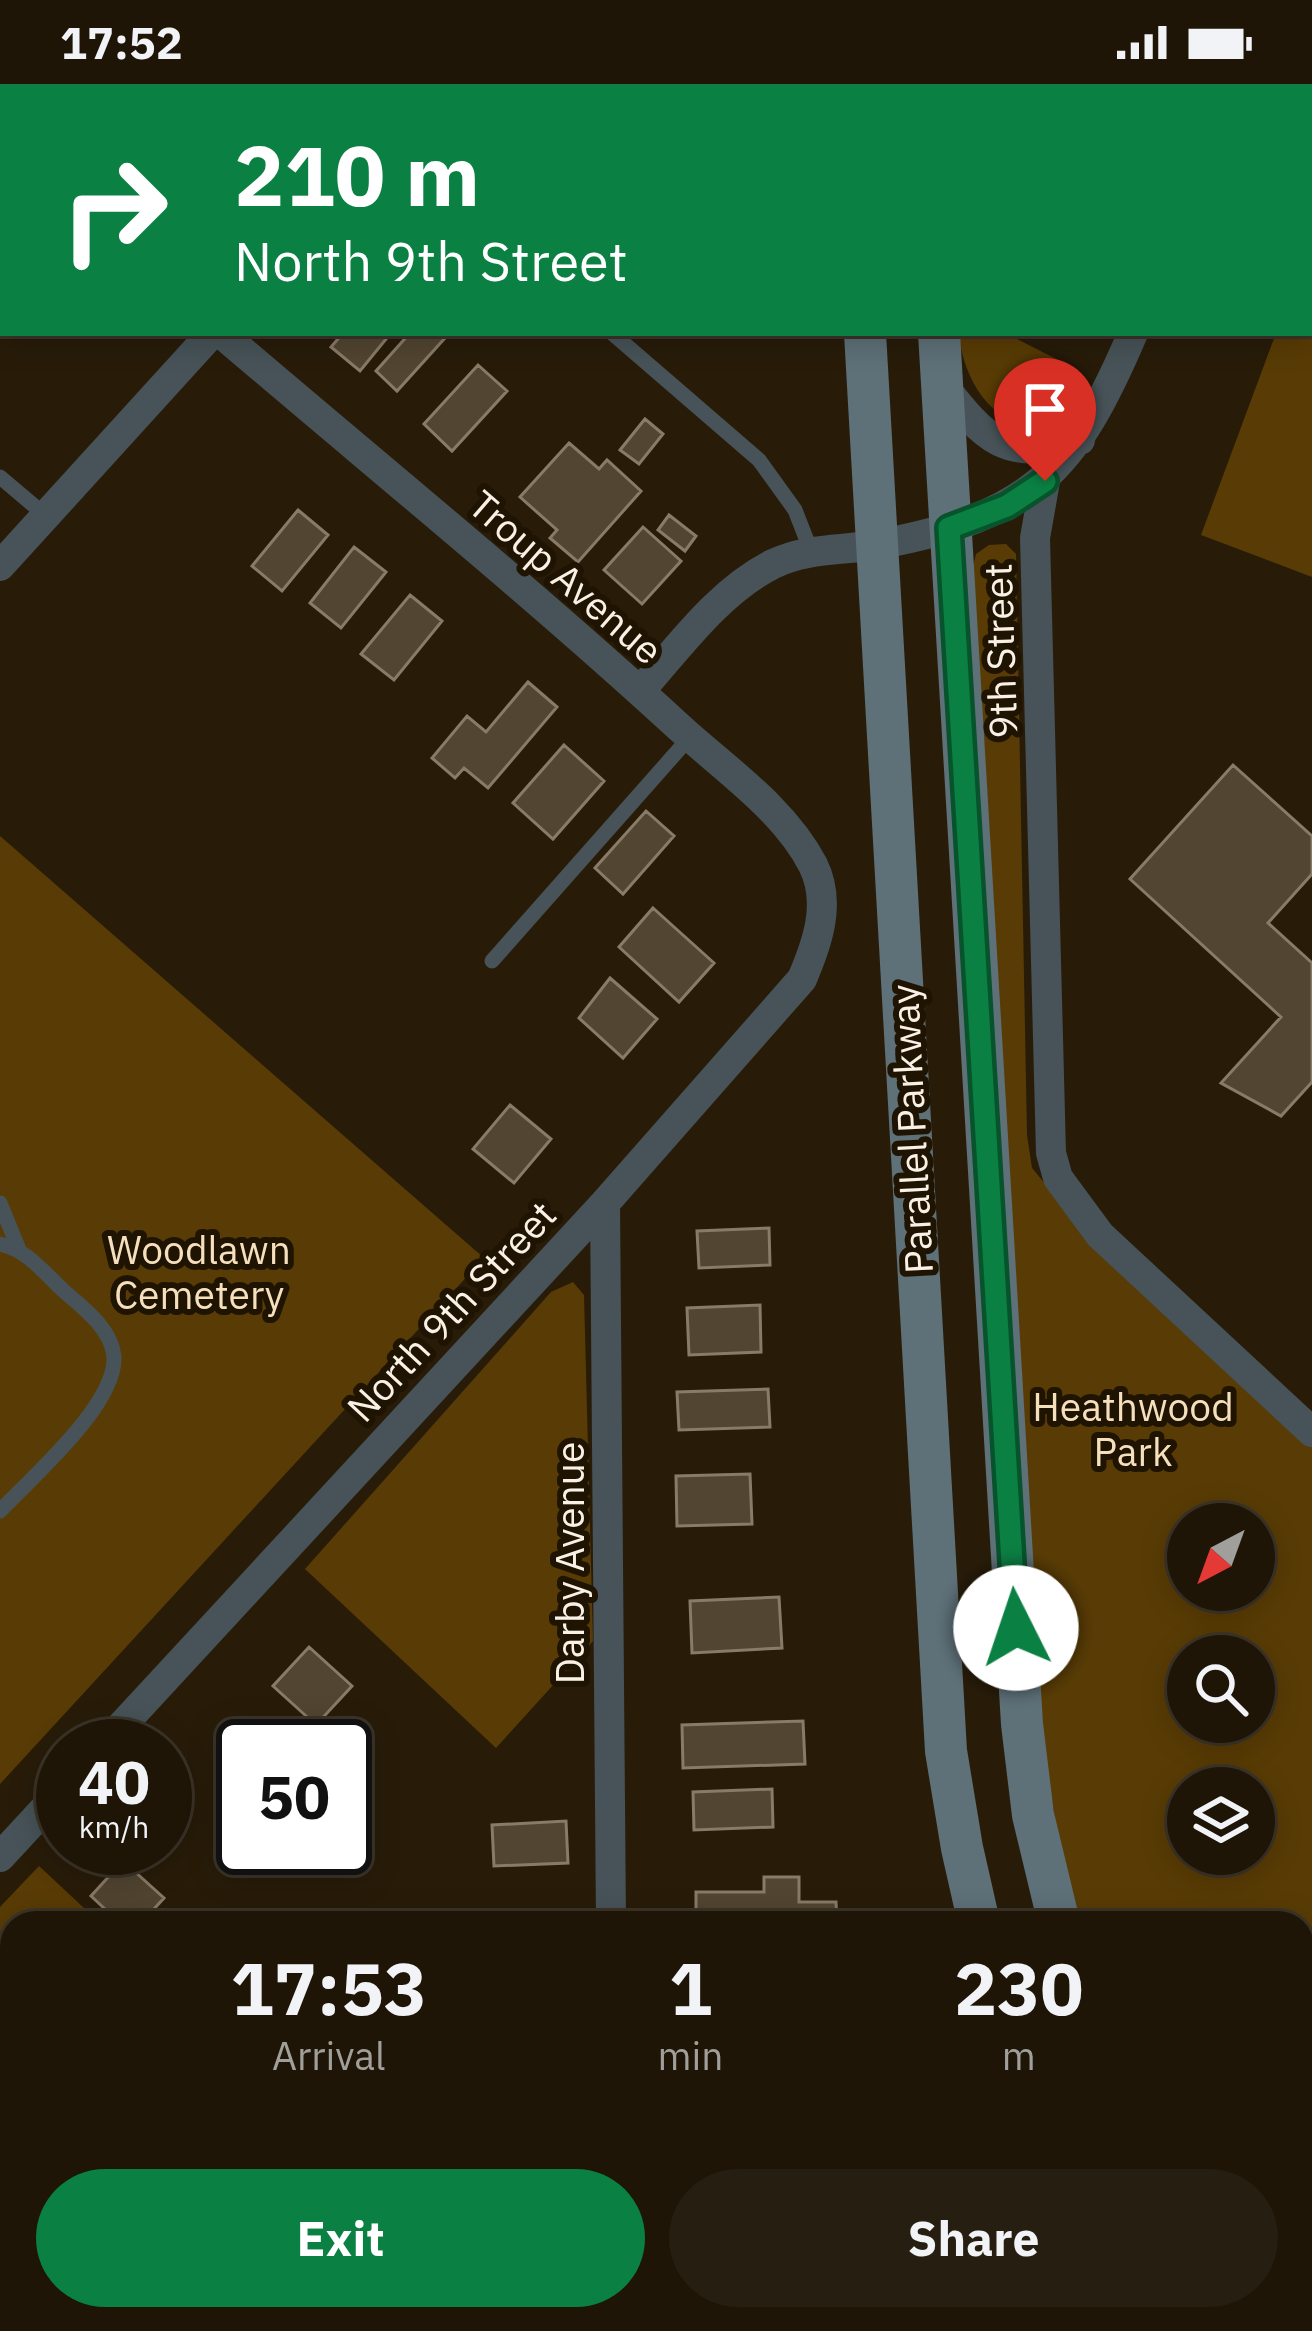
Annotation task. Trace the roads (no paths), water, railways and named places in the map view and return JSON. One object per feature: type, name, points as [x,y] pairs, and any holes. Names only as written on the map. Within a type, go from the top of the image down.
[{"type":"main road","name":"Parallel Parkway","points":[[865,336],[946,1751],[976,1911]]},
{"type":"main road","name":"Parallel Parkway","points":[[939,336],[1022,1724],[1034,1815],[1056,1911]]},
{"type":"street","points":[[0,566],[214,336]]},
{"type":"street","name":"Troup Avenue","points":[[221,336],[640,692],[782,820],[814,868],[822,909]]},
{"type":"street","points":[[640,692],[700,624],[772,565],[811,551],[878,545],[949,528],[1007,506],[1045,481],[1080,440],[1132,336]]},
{"type":"street","points":[[939,381],[974,424],[999,443],[1043,451],[1080,440]]},
{"type":"street","name":"9th Street","points":[[1045,481],[1036,538],[1051,1153],[1058,1178],[1100,1235],[1312,1432]]},
{"type":"street","name":"North 9th Street","points":[[128,1719],[604,1203],[802,980],[819,939],[822,909]]},
{"type":"street","name":"Darby Avenue","points":[[604,1203],[611,1911]]},
{"type":"street","points":[[0,1857],[36,1818]]},
{"type":"lane","points":[[615,336],[759,460],[795,510],[811,551]]},
{"type":"lane","points":[[0,476],[44,515]]},
{"type":"lane","points":[[493,961],[690,737]]},
{"type":"lane","points":[[0,1203],[18,1247],[103,1327],[114,1353],[112,1372],[91,1413],[0,1511]]},
{"type":"lane","points":[[0,1244],[18,1247]]},
{"type":"park label","name":"Woodlawn Cemetery","points":[[199,1272]]},
{"type":"park label","name":"Heathwood Park","points":[[1133,1428]]}]
